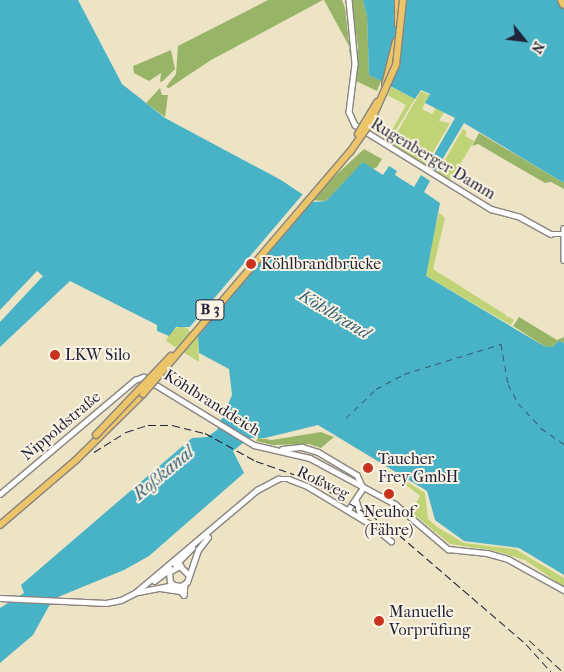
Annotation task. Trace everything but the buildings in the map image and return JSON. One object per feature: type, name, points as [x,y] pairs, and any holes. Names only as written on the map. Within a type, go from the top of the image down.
[{"type":"highway","points":[[562,0],[564,4]]},
{"type":"main road","name":"B 3","points":[[0,519],[82,449],[140,391],[350,145],[370,115],[387,79],[396,37],[398,0]]},
{"type":"main road","name":"B 3","points":[[0,525],[88,449],[152,384],[359,140],[379,107],[393,74],[401,38],[403,0]]},
{"type":"street","name":"Rugenberger Damm","points":[[348,0],[355,64],[348,102],[351,118],[360,130],[491,209],[520,217],[551,234],[563,234]]},
{"type":"street","points":[[564,228],[564,260]]},
{"type":"street","name":"Köhlbranddeich","points":[[138,378],[154,381],[249,442],[273,450],[310,458],[399,506],[448,549],[487,553],[508,559],[564,590]]},
{"type":"street","name":"Nippoldstraße","points":[[0,494],[138,378]]},
{"type":"street","name":"Köhlbranddeich","points":[[273,450],[302,448],[318,452],[357,476],[363,488]]},
{"type":"street","name":"Roßweg","points":[[135,593],[217,526],[257,490],[278,479],[300,482],[348,510],[363,488]]},
{"type":"street","points":[[357,498],[357,509],[363,519]]},
{"type":"street","points":[[348,510],[391,541]]},
{"type":"street","name":"Roßweg","points":[[155,587],[178,591],[184,595],[198,550],[217,526]]},
{"type":"street","name":"Roßweg","points":[[143,587],[172,568],[196,543]]},
{"type":"street","points":[[178,591],[168,576],[172,568],[185,568],[187,581]]},
{"type":"street","name":"Roßweg","points":[[0,598],[16,597],[106,603],[155,587],[187,581]]},
{"type":"green space","points":[[268,0],[323,0],[211,60],[169,88],[166,87],[176,74],[178,46]]},
{"type":"green space","points":[[324,0],[342,0],[345,8],[350,51],[349,54],[349,46]]},
{"type":"green space","points":[[351,0],[363,0],[367,16],[369,75],[381,81],[377,91],[356,81],[358,47]]},
{"type":"green space","points":[[171,50],[175,69],[163,81],[160,82],[161,73],[149,81],[134,73],[133,66]]},
{"type":"green space","points":[[391,87],[415,99],[389,141],[384,130],[367,130],[368,127],[382,126],[391,132],[406,105],[387,95]]},
{"type":"green space","points":[[160,88],[162,95],[168,95],[165,117],[146,103]]},
{"type":"green space","points":[[421,91],[429,95],[422,109],[432,114],[436,108],[444,112],[439,121],[450,123],[425,166],[390,145]]},
{"type":"green space","points":[[463,129],[467,132],[465,136],[474,141],[452,178],[447,180],[437,173]]},
{"type":"green space","points":[[479,133],[564,183],[564,189],[551,182],[545,183],[478,144],[472,146]]},
{"type":"green space","points":[[364,149],[382,159],[377,167],[373,169],[363,163],[326,201],[309,200]]},
{"type":"green space","points":[[439,212],[445,218],[433,269],[506,315],[506,320],[507,316],[514,320],[511,325],[426,276],[424,271]]},
{"type":"green space","points":[[519,317],[557,340],[564,337],[564,343],[559,341],[552,347],[544,346],[513,326]]},
{"type":"green space","points":[[182,325],[198,336],[199,362],[166,341],[171,331]]},
{"type":"green space","points":[[321,432],[334,437],[321,448],[309,444],[272,445],[256,441],[258,438],[272,440]]},
{"type":"green space","points":[[386,469],[425,493],[428,519],[437,527],[464,543],[515,549],[564,578],[564,587],[525,560],[495,551],[450,544],[411,512],[420,496]]},
{"type":"water","points":[[0,0],[78,0],[122,84],[165,118],[281,180],[314,202],[326,201],[363,162],[383,175],[389,166],[397,171],[395,175],[414,187],[421,175],[430,181],[424,192],[440,203],[426,276],[544,346],[552,347],[559,341],[564,343],[564,575],[519,548],[464,541],[435,520],[427,491],[318,425],[265,438],[249,438],[233,451],[244,473],[149,556],[124,570],[58,597],[49,606],[33,635],[0,663],[0,608],[24,593],[21,585],[192,438],[207,437],[217,430],[232,395],[229,369],[199,353],[198,336],[189,327],[176,327],[169,336],[157,331],[157,325],[70,281],[0,347]]},
{"type":"water","points":[[363,0],[564,0],[564,183],[464,123],[435,172],[427,167],[455,118],[425,103],[430,94],[421,90],[415,99],[369,75],[367,16]]},
{"type":"pier","points":[[303,194],[314,200],[196,338],[188,329]]},
{"type":"pier","points":[[37,271],[43,276],[0,322],[0,310]]},
{"type":"ferry route","points":[[346,418],[376,389],[404,374],[501,344],[508,384],[518,403],[541,428],[564,444]]},
{"type":"railway","points":[[94,452],[126,432],[148,425],[172,425],[205,433],[256,461],[308,479],[390,527],[526,644],[551,672]]},
{"type":"railway","points":[[529,640],[563,672]]},
{"type":"place","name":"Köhlbrandbrücke","points":[[251,264]]},
{"type":"place","name":"LKW Silo","points":[[55,355]]},
{"type":"place","name":"Taucher Frey GmbH","points":[[368,468]]},
{"type":"place","name":"Neuhof (Fähre)","points":[[389,494]]},
{"type":"place","name":"Manuelle Vorprüfung","points":[[379,621]]},
{"type":"water label","name":"Köhlbrand","points":[[334,315]]},
{"type":"water label","name":"Roßkanal","points":[[164,474]]}]
